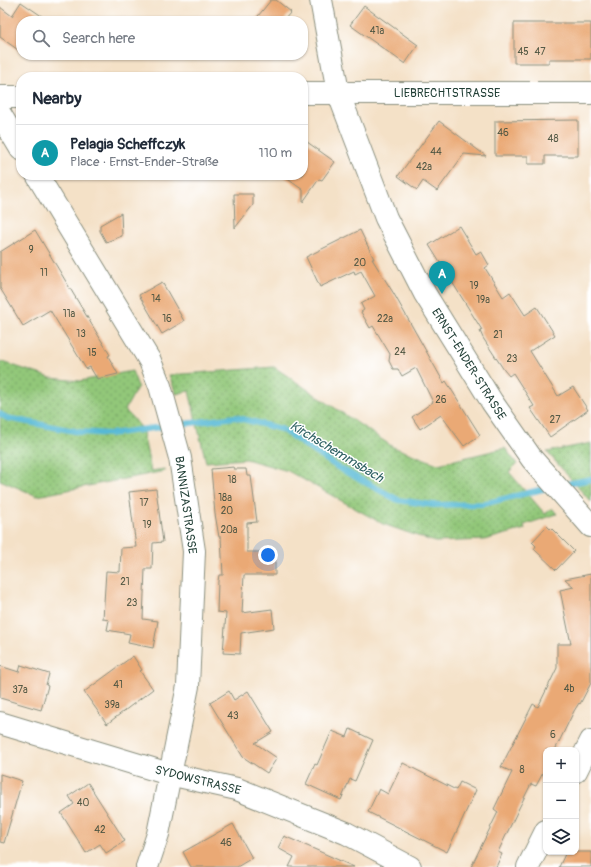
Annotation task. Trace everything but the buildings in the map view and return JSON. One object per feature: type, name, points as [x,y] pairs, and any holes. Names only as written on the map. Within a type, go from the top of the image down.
[{"type":"street","name":"ERNST-ENDER-STRASSE","points":[[321,0],[338,92],[386,218],[425,294],[492,402],[532,459],[591,526]]},
{"type":"street","name":"LIEBRECHTSTRASSE","points":[[308,93],[591,93]]},
{"type":"street","points":[[0,97],[16,97]]},
{"type":"street","points":[[0,114],[16,141]]},
{"type":"street","name":"BANNIZASTRASSE","points":[[40,180],[150,361],[165,400],[180,458],[194,551],[188,686],[158,834],[147,867]]},
{"type":"street","name":"SYDOWSTRASSE","points":[[0,723],[169,774],[237,789],[346,833],[410,867]]},
{"type":"street","points":[[579,765],[591,741]]},
{"type":"street","points":[[528,867],[543,837]]},
{"type":"green space","points":[[0,361],[51,378],[80,381],[132,371],[138,386],[125,410],[142,428],[151,471],[164,469],[165,471],[37,496],[0,480]]},
{"type":"green space","points":[[274,367],[393,447],[438,464],[505,448],[517,464],[509,472],[545,514],[552,508],[557,514],[524,525],[525,529],[484,540],[435,542],[383,524],[288,471],[246,459],[206,462],[189,391],[176,394],[169,375]]},
{"type":"green space","points":[[591,443],[591,502],[547,452]]},
{"type":"waterway","name":"Kirchschemmsbach","points":[[0,414],[7,418],[80,432],[110,434],[235,417],[281,429],[339,468],[398,500],[433,505],[483,504],[551,487]]},
{"type":"waterway","name":"Kirchschemmsbach","points":[[562,485],[591,479]]},
{"type":"place","name":"Pelagia Scheffczyk","points":[[442,294]]}]
